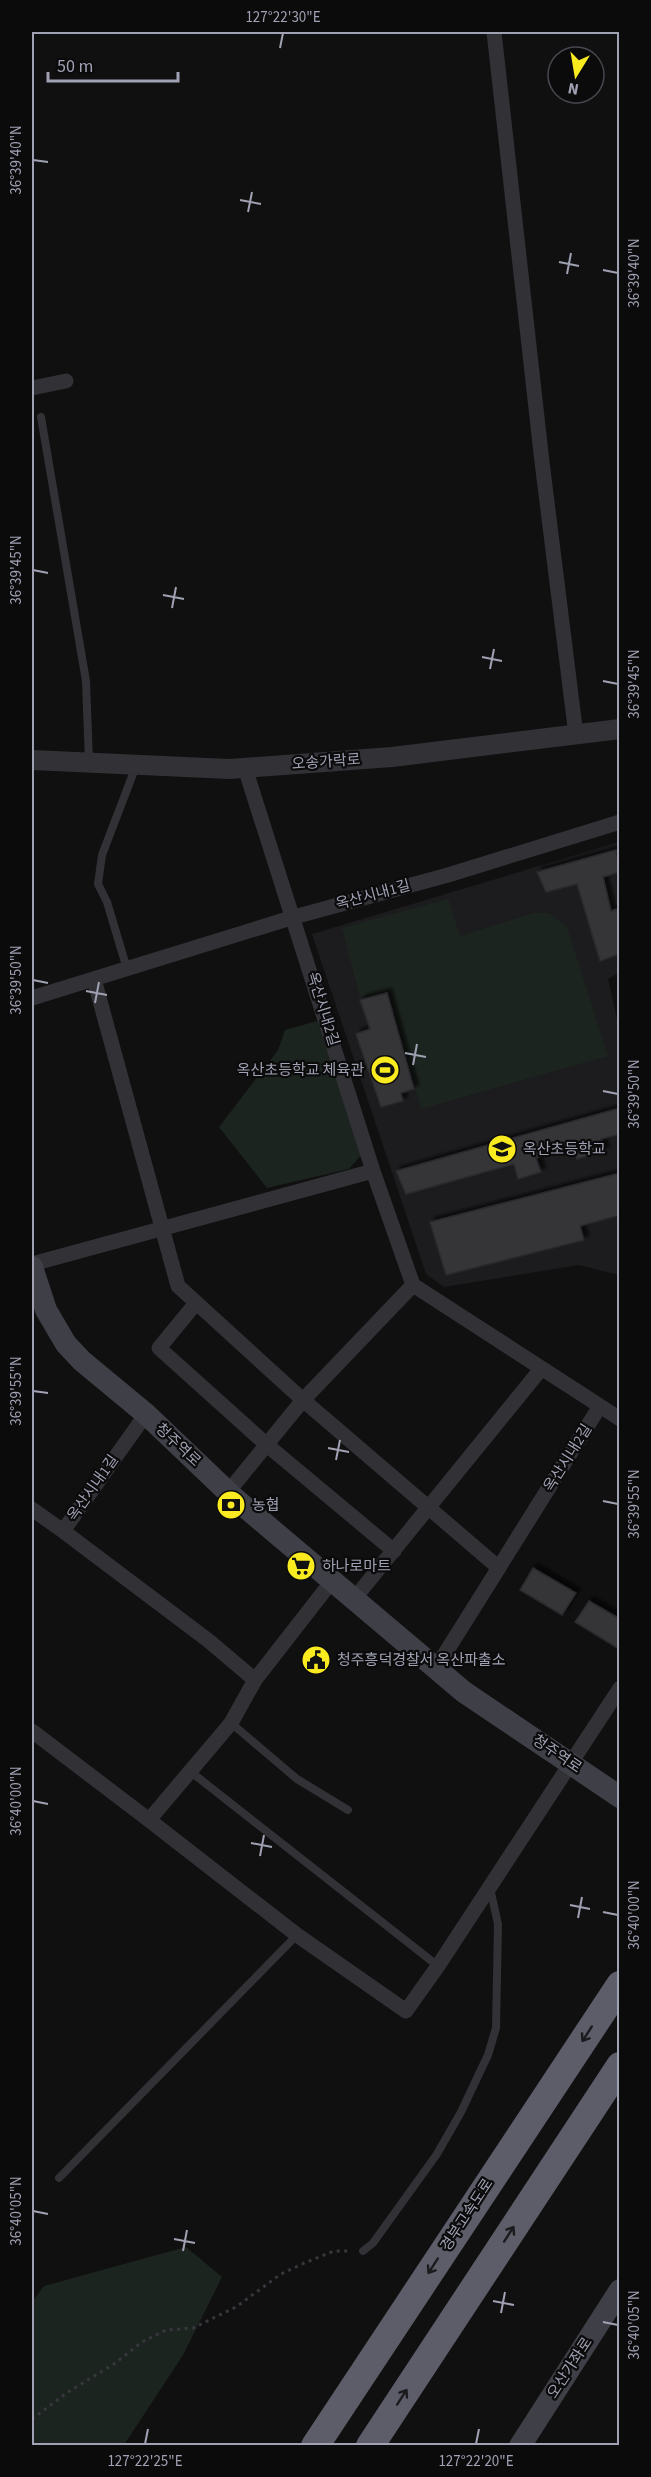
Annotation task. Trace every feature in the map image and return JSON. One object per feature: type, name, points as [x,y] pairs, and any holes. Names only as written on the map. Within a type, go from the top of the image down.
[{"type":"highway","name":"경부고속도로","points":[[315,2445],[620,1985]]},
{"type":"highway","points":[[370,2445],[620,2066]]},
{"type":"main road","name":"청주역로","points":[[32,1266],[46,1310],[66,1344],[82,1361],[146,1414],[228,1492],[464,1692],[620,1797]]},
{"type":"main road","name":"오산가좌로","points":[[520,2445],[620,2289]]},
{"type":"street","points":[[494,32],[542,462],[576,735]]},
{"type":"street","points":[[32,388],[66,381]]},
{"type":"street","name":"오송가락로","points":[[32,760],[245,768],[392,757],[620,729]]},
{"type":"street","name":"옥산시내2길","points":[[245,768],[374,1171],[413,1285]]},
{"type":"street","name":"옥산시내1길","points":[[32,998],[294,917],[448,875],[620,822]]},
{"type":"street","points":[[94,979],[178,1286],[303,1400],[498,1568]]},
{"type":"street","points":[[32,1266],[162,1228],[374,1171]]},
{"type":"street","points":[[228,1492],[303,1400],[413,1285],[620,1419]]},
{"type":"street","points":[[196,1303],[159,1348],[267,1445],[394,1551]]},
{"type":"street","points":[[354,1599],[541,1370]]},
{"type":"street","name":"옥산시내2길","points":[[436,1668],[600,1406]]},
{"type":"street","name":"옥산시내1길","points":[[32,1509],[63,1531],[146,1414]]},
{"type":"street","points":[[63,1531],[209,1641],[255,1680]]},
{"type":"street","points":[[149,1820],[231,1723],[255,1680],[332,1581]]},
{"type":"street","points":[[32,1731],[297,1935],[406,2012],[620,1688]]},
{"type":"lane","points":[[41,417],[86,681],[89,763]]},
{"type":"lane","points":[[127,969],[107,902],[98,884],[102,855],[136,765]]},
{"type":"lane","points":[[231,1723],[297,1779],[348,1810]]},
{"type":"lane","points":[[191,1772],[438,1966]]},
{"type":"lane","points":[[363,2251],[373,2243],[437,2154],[461,2112],[488,2055],[496,2028],[498,1924],[490,1887]]},
{"type":"lane","points":[[60,2178],[297,1935]]},
{"type":"path","points":[[32,2419],[68,2392],[114,2364],[142,2342],[166,2330],[193,2328],[237,2307],[281,2274],[321,2255],[334,2251],[363,2251]]},
{"type":"shaded area","name":"옥산초등학교","points":[[619,842],[619,973],[608,979],[620,1033],[619,1275],[579,1265],[444,1287],[426,1274],[312,934]]},
{"type":"shaded area","points":[[448,899],[460,936],[534,913],[549,913],[567,927],[608,1056],[421,1109],[389,991],[360,997],[342,928]]},
{"type":"shaded area","points":[[317,1021],[362,1154],[349,1169],[267,1188],[219,1127],[278,1050],[285,1030]]},
{"type":"shaded area","points":[[186,2247],[222,2277],[183,2355],[124,2445],[32,2445],[32,2302],[44,2286]]},
{"type":"building","points":[[616,850],[620,872],[603,877],[611,911],[620,908],[620,954],[600,961],[577,884],[546,892],[537,872]]},
{"type":"building","points":[[387,993],[414,1089],[401,1093],[403,1101],[381,1107],[356,1034],[370,1029],[360,1000]]},
{"type":"building","points":[[620,1108],[620,1134],[601,1139],[605,1151],[577,1159],[574,1147],[536,1158],[541,1172],[518,1179],[514,1164],[406,1194],[396,1171]]},
{"type":"building","points":[[620,1173],[620,1215],[580,1226],[584,1240],[446,1275],[430,1222]]},
{"type":"building","points":[[533,1568],[576,1593],[562,1615],[520,1590]]},
{"type":"building","points":[[589,1601],[620,1619],[619,1649],[575,1622]]},
{"type":"place","name":"옥산초등학교 체육관","points":[[385,1070]]},
{"type":"place","name":"옥산초등학교","points":[[502,1149]]},
{"type":"place","name":"농협","points":[[231,1505]]},
{"type":"place","name":"하나로마트","points":[[301,1566]]},
{"type":"place","name":"청주흥덕경찰서 옥산파출소","points":[[316,1660]]}]
